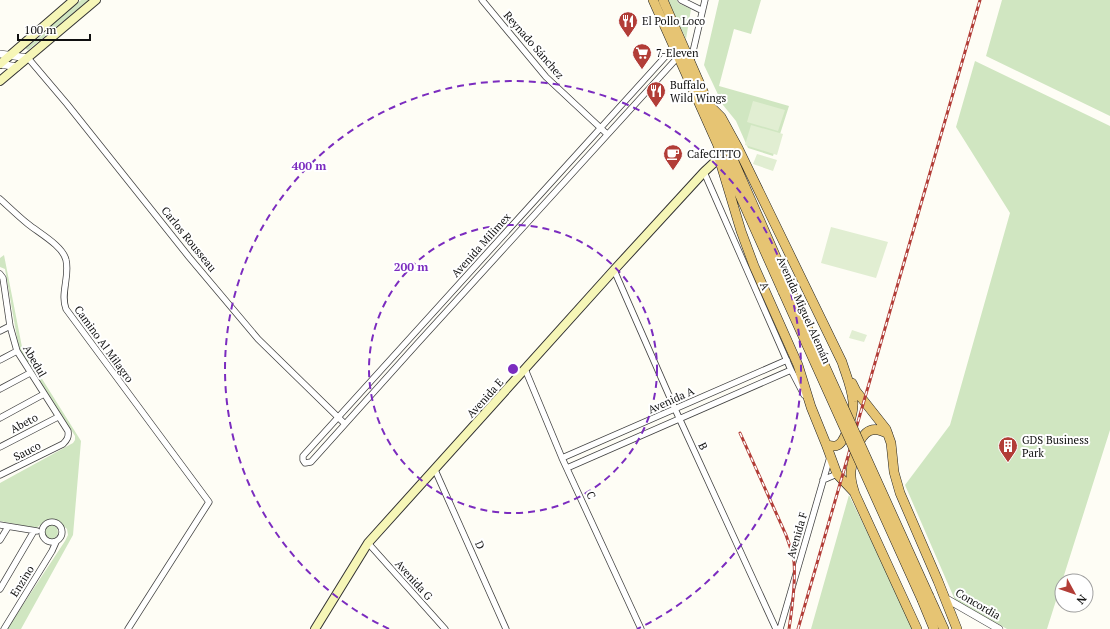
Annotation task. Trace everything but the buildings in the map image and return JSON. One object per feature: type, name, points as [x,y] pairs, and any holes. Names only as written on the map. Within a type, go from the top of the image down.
[{"type":"highway","name":"Avenida Miguel Alemán","points":[[653,0],[718,146],[944,629]]},
{"type":"highway","name":"Avenida Miguel Alemán","points":[[663,0],[691,60],[787,291],[934,629]]},
{"type":"highway","points":[[711,108],[721,117],[738,148],[856,391],[883,424],[888,434],[891,443],[896,483],[957,629]]},
{"type":"highway","points":[[718,146],[719,158],[754,266],[798,365],[812,407],[830,445],[830,457],[837,474],[855,494]]},
{"type":"highway","points":[[830,445],[838,446],[844,440],[853,408],[851,391],[842,362]]},
{"type":"highway","points":[[888,434],[880,430],[872,430],[864,434],[861,438],[851,470],[852,482],[855,494],[917,629]]},
{"type":"main road","points":[[0,81],[96,0]]},
{"type":"main road","points":[[0,64],[71,1]]},
{"type":"main road","name":"Avenida E","points":[[315,629],[368,543],[614,270],[704,172],[719,158]]},
{"type":"street","name":"Reynado Sánchez","points":[[482,0],[541,72],[607,134]]},
{"type":"street","points":[[681,0],[701,10]]},
{"type":"street","points":[[691,60],[704,0]]},
{"type":"street","name":"Avenida Milimex","points":[[674,47],[303,456],[305,463],[307,464],[311,462],[678,57]]},
{"type":"street","points":[[0,54],[28,58]]},
{"type":"street","name":"Carlos Rousseau","points":[[28,58],[67,104],[189,257],[258,339],[345,424]]},
{"type":"street","points":[[0,64],[17,67]]},
{"type":"street","name":"A","points":[[704,172],[791,370],[812,407]]},
{"type":"street","name":"Camino Al Milagro","points":[[0,199],[64,253],[67,272],[64,300],[66,309],[209,502],[128,629]]},
{"type":"street","name":"B","points":[[614,270],[675,409],[776,629]]},
{"type":"street","name":"Abedul","points":[[1,276],[3,300],[17,351],[68,431],[68,439],[63,444]]},
{"type":"street","points":[[0,331],[10,326]]},
{"type":"street","points":[[0,360],[17,351]]},
{"type":"street","name":"Avenida A","points":[[562,458],[787,360]]},
{"type":"street","name":"C","points":[[525,369],[562,458],[641,629]]},
{"type":"street","name":"Avenida A","points":[[567,468],[791,370]]},
{"type":"street","points":[[0,389],[30,373]]},
{"type":"street","points":[[0,418],[44,394]]},
{"type":"street","name":"Abeto","points":[[0,447],[58,417]]},
{"type":"street","points":[[612,436],[617,446]]},
{"type":"street","name":"Sauco","points":[[0,475],[63,444]]},
{"type":"street","name":"Avenida F","points":[[780,629],[830,457]]},
{"type":"street","name":"D","points":[[435,470],[506,629]]},
{"type":"street","points":[[824,480],[837,474]]},
{"type":"street","points":[[48,522],[58,524],[62,529],[62,534],[56,542],[45,540],[42,536],[43,527],[48,522]]},
{"type":"street","points":[[0,525],[42,531]]},
{"type":"street","points":[[0,540],[8,527]]},
{"type":"street","points":[[0,588],[34,531]]},
{"type":"street","name":"Enzino","points":[[4,629],[56,542]]},
{"type":"street","name":"Avenida G","points":[[368,543],[444,629]]},
{"type":"street","name":"Concordia","points":[[945,598],[999,629]]},
{"type":"green space","points":[[81,0],[89,0],[28,50],[26,49],[46,32],[48,27]]},
{"type":"green space","points":[[668,0],[677,0],[678,3],[691,9],[686,39]]},
{"type":"green space","points":[[719,0],[761,0],[751,34],[734,29],[719,86],[789,106],[773,156],[748,148],[736,121],[723,105],[704,65]]},
{"type":"green space","points":[[1002,0],[1110,0],[1110,116],[986,56]]},
{"type":"green space","points":[[975,61],[1110,126],[1110,430],[1065,573],[1054,573],[1054,607],[1047,629],[1007,629],[955,600],[905,485],[950,425],[1010,213],[956,127]]},
{"type":"green space","points":[[753,101],[785,110],[778,131],[747,122]]},
{"type":"green space","points":[[751,125],[783,134],[777,155],[745,145]]},
{"type":"green space","points":[[757,154],[777,160],[773,171],[753,164]]},
{"type":"green space","points":[[831,227],[888,242],[876,278],[821,263]]},
{"type":"green space","points":[[4,255],[22,347],[81,441],[73,535],[21,629],[7,629],[68,535],[67,529],[57,520],[49,519],[36,528],[0,521],[0,483],[73,443],[75,436],[19,349],[5,269],[0,267],[0,258]]},
{"type":"green space","points":[[852,330],[867,335],[864,342],[849,338]]},
{"type":"green space","points":[[849,495],[914,629],[811,629]]},
{"type":"green space","points":[[48,525],[54,525],[58,529],[58,535],[54,539],[48,539],[44,535],[44,529]]},
{"type":"railway","points":[[798,629],[980,0]]},
{"type":"railway","points":[[740,433],[786,535],[793,555],[794,587],[789,629]]},
{"type":"place","name":"El Pollo Loco","points":[[628,38]]},
{"type":"place","name":"7-Eleven","points":[[642,70]]},
{"type":"place","name":"Buffalo Wild Wings","points":[[656,108]]},
{"type":"place","name":"CafeCITTO","points":[[673,171]]},
{"type":"place","name":"GDS Business Park","points":[[1008,463]]}]
